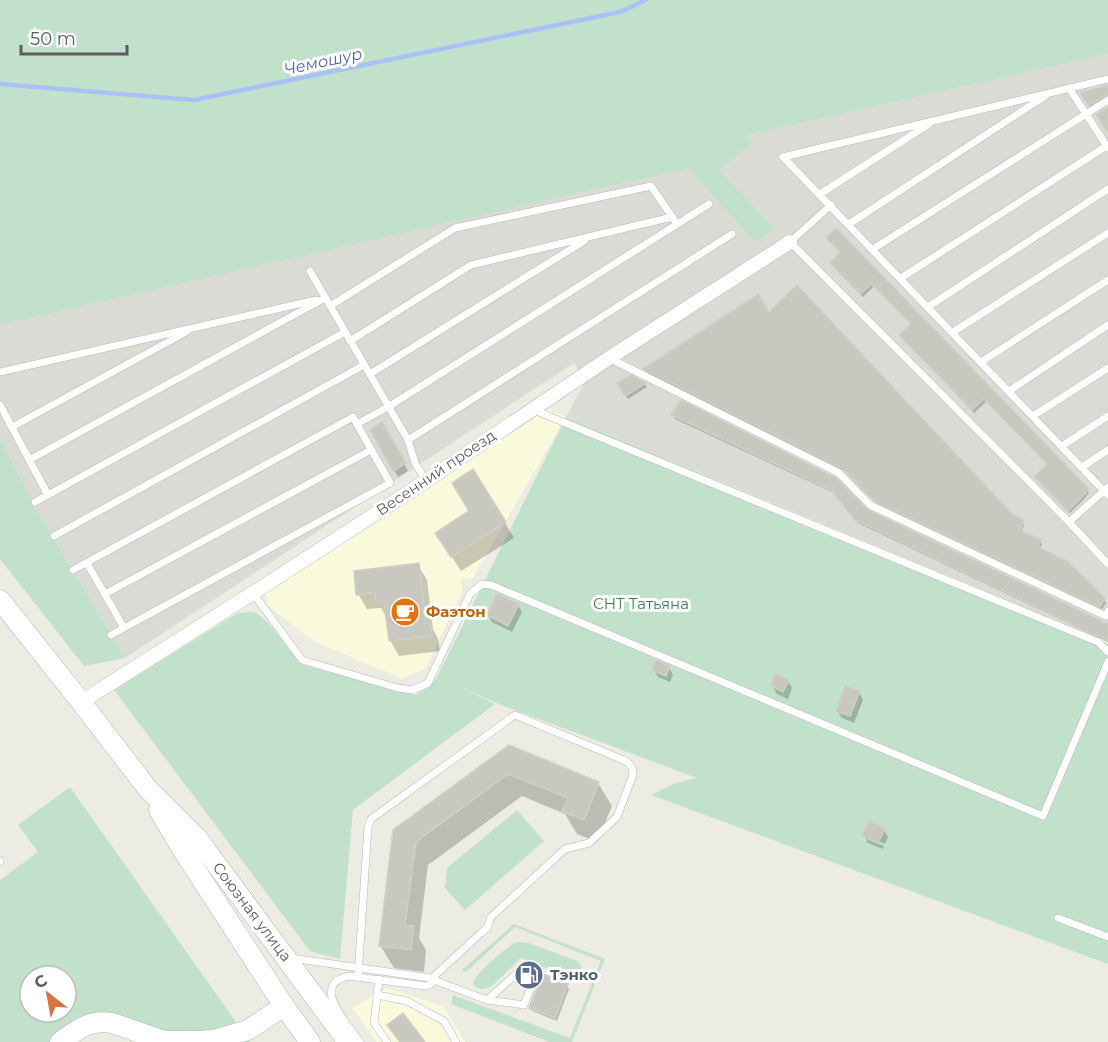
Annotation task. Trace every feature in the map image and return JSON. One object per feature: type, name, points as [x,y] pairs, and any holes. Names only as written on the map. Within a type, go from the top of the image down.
[{"type":"main road","name":"Союзная улица","points":[[0,600],[189,844],[286,957],[348,1042]]},
{"type":"main road","name":"Союзная улица","points":[[189,844],[285,1006],[310,1042]]},
{"type":"main road","points":[[60,1042],[85,1025],[104,1022],[164,1041],[213,1040],[248,1030],[285,1006]]},
{"type":"street","name":"Весенний проезд","points":[[81,702],[253,593],[609,358],[790,242]]},
{"type":"lane","points":[[1069,522],[1106,491],[783,157],[1108,79]]},
{"type":"lane","points":[[901,278],[1108,147],[1069,88]]},
{"type":"lane","points":[[849,224],[1049,93]]},
{"type":"lane","points":[[873,249],[1108,100]]},
{"type":"lane","points":[[820,194],[935,120]]},
{"type":"lane","points":[[330,306],[455,228],[651,186],[677,224]]},
{"type":"lane","points":[[928,307],[1108,189]]},
{"type":"lane","points":[[357,424],[388,407],[709,204]]},
{"type":"lane","points":[[831,205],[790,242],[1108,564]]},
{"type":"lane","points":[[350,341],[471,265],[672,217]]},
{"type":"lane","points":[[953,332],[1108,233]]},
{"type":"lane","points":[[408,440],[732,234]]},
{"type":"lane","points":[[370,374],[590,236]]},
{"type":"lane","points":[[310,271],[408,440],[415,463],[426,480]]},
{"type":"lane","points":[[981,362],[1108,280]]},
{"type":"lane","points":[[0,372],[325,298]]},
{"type":"lane","points":[[29,460],[325,298]]},
{"type":"lane","points":[[1009,390],[1108,325]]},
{"type":"lane","points":[[12,427],[195,327]]},
{"type":"lane","points":[[35,502],[345,333]]},
{"type":"lane","points":[[609,358],[839,472],[870,505],[1106,616],[1108,611]]},
{"type":"lane","points":[[54,536],[364,365]]},
{"type":"lane","points":[[1033,416],[1108,368]]},
{"type":"lane","points":[[0,405],[48,495]]},
{"type":"lane","points":[[532,409],[1098,642],[1108,652]]},
{"type":"lane","points":[[73,570],[353,417],[390,483],[111,635]]},
{"type":"lane","points":[[1062,446],[1108,417]]},
{"type":"lane","points":[[105,594],[371,450]]},
{"type":"lane","points":[[1082,467],[1108,450]]},
{"type":"lane","points":[[87,563],[124,628]]},
{"type":"lane","points":[[253,593],[302,660],[398,688],[413,690],[428,683],[470,594],[482,584],[492,585],[1043,816],[1108,662]]},
{"type":"lane","points":[[358,976],[368,827],[371,819],[377,814],[515,716],[626,761],[632,768],[633,776],[617,817],[588,843],[565,849],[491,917],[487,928],[431,980],[430,984],[426,986],[358,976],[342,977],[335,982],[331,997],[360,1042]]},
{"type":"lane","points":[[1058,918],[1108,937]]},
{"type":"lane","points":[[286,957],[428,976],[431,980],[487,1000],[524,1005],[539,970],[525,967],[487,1000]]},
{"type":"lane","points":[[513,977],[532,985]]},
{"type":"lane","points":[[379,980],[374,1023],[387,1042]]},
{"type":"lane","points":[[377,996],[407,1001],[444,1021],[456,1042]]},
{"type":"shaded area","points":[[1108,54],[1108,642],[566,417],[585,382],[574,363],[125,658],[38,512],[0,438],[0,325],[689,167],[756,243],[775,229],[718,170],[751,144],[744,136]]},
{"type":"shaded area","points":[[548,409],[566,417],[473,578],[461,580],[462,592],[425,669],[401,678],[315,642],[267,605],[266,592]]},
{"type":"shaded area","points":[[387,988],[443,1006],[465,1042],[377,1042],[352,1008]]},
{"type":"green space","points":[[0,0],[1108,0],[1108,54],[744,136],[751,144],[719,170],[775,229],[756,243],[688,168],[0,325]]},
{"type":"green space","name":"СНТ Татьяна","points":[[566,417],[1108,644],[1108,964],[651,795],[675,783],[697,778],[459,687],[495,704],[353,810],[340,959],[310,951],[114,690],[238,613],[250,612],[259,615],[272,627],[303,665],[415,695],[429,687],[437,677]]},
{"type":"green space","points":[[0,438],[38,512],[125,658],[84,666],[0,559]]},
{"type":"green space","points":[[70,787],[250,1042],[193,1042],[92,1028],[72,1042],[0,1042],[0,880],[38,852],[18,825]]},
{"type":"green space","points":[[517,810],[544,841],[465,910],[445,888],[447,868]]},
{"type":"green space","points":[[514,924],[605,959],[572,1042],[549,1042],[451,1004],[453,995],[570,1038],[601,961],[515,927],[466,972],[462,970]]},
{"type":"green space","points":[[517,942],[529,943],[577,961],[582,969],[580,977],[571,978],[521,958],[493,985],[484,989],[476,987],[473,982],[481,972]]},
{"type":"building","points":[[1108,85],[1108,94],[1089,106],[1080,93]]},
{"type":"building","points":[[1108,107],[1108,133],[1096,115]]},
{"type":"building","points":[[836,228],[1089,489],[1068,511],[1034,477],[1047,464],[984,399],[972,410],[899,335],[911,324],[872,284],[860,294],[830,263],[840,252],[826,238]]},
{"type":"building","points":[[797,285],[1013,515],[1024,520],[1020,530],[1041,540],[1038,547],[1067,561],[1105,598],[1100,607],[873,500],[842,468],[643,369],[758,294],[769,312]]},
{"type":"building","points":[[631,375],[646,383],[625,396],[617,383]]},
{"type":"building","points":[[681,400],[836,478],[868,510],[1108,624],[1108,641],[855,520],[831,490],[671,415]]},
{"type":"building","points":[[382,422],[406,463],[393,471],[370,430]]},
{"type":"building","points":[[473,469],[506,522],[451,557],[435,533],[469,511],[452,483]]},
{"type":"building","name":"Фаэтон","points":[[419,563],[426,622],[430,622],[432,636],[389,641],[384,601],[376,602],[375,592],[356,595],[354,571]]},
{"type":"building","points":[[497,594],[519,604],[508,626],[487,615]]},
{"type":"building","points":[[656,660],[670,666],[666,676],[652,670]]},
{"type":"building","points":[[776,674],[789,680],[783,692],[771,686]]},
{"type":"building","points":[[845,686],[860,691],[850,716],[836,711]]},
{"type":"building","points":[[509,745],[599,782],[584,820],[562,811],[568,798],[508,774],[416,842],[405,925],[414,926],[411,950],[379,946],[393,830]]},
{"type":"building","points":[[869,821],[885,828],[878,843],[862,836]]},
{"type":"building","points":[[543,974],[568,984],[555,1018],[529,1008]]},
{"type":"building","points":[[403,1013],[425,1042],[400,1042],[387,1025]]},
{"type":"waterway","name":"Чемошур","points":[[0,84],[194,100],[620,12],[646,0]]},
{"type":"place","name":"Фаэтон","points":[[405,612]]},
{"type":"place","name":"Тэнко","points":[[529,975]]}]
